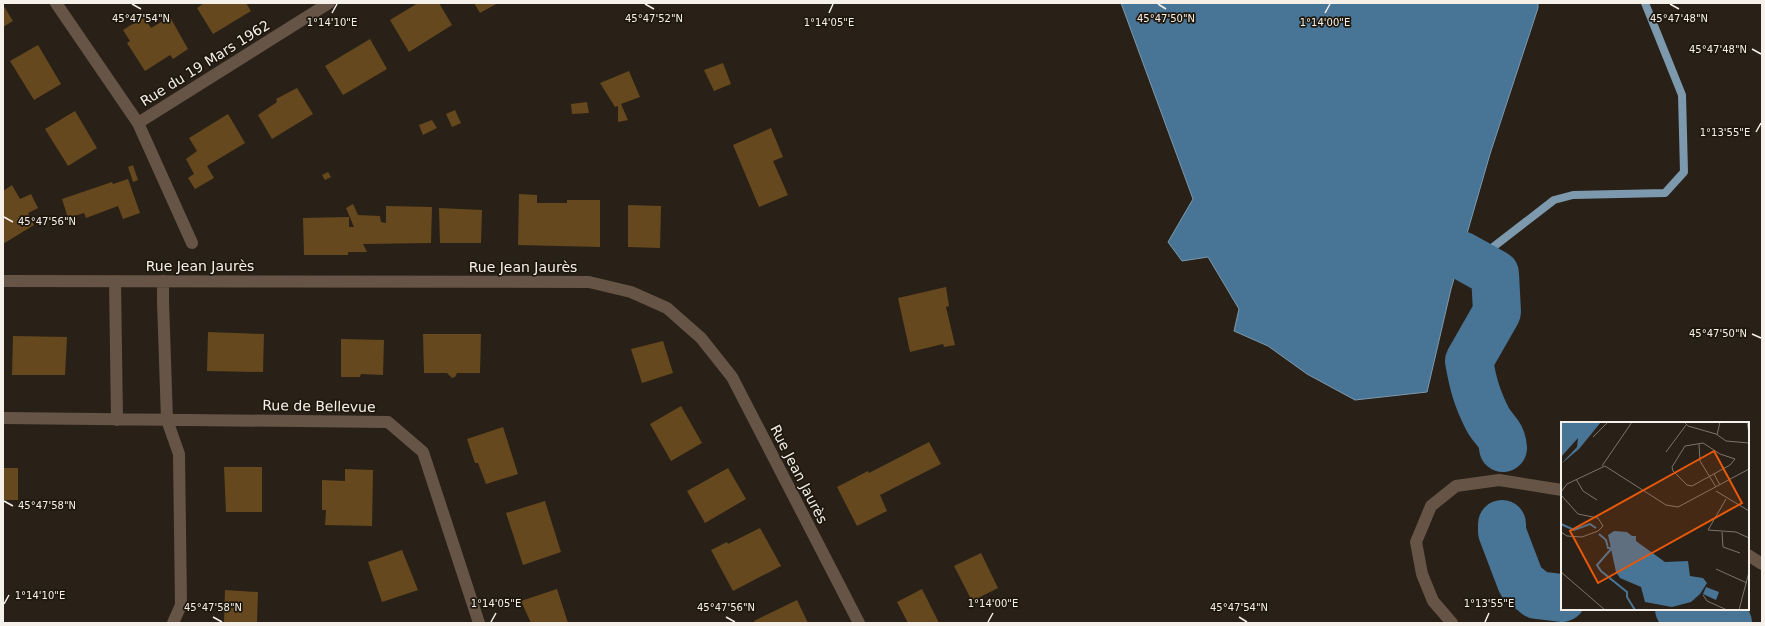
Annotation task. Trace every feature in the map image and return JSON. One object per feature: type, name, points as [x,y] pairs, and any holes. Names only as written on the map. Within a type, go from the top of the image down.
[{"type":"street","name":"Rue du 19 Mars 1962","points":[[56,3],[138,123],[192,243]]},
{"type":"street","name":"Rue du 19 Mars 1962","points":[[138,123],[328,3]]},
{"type":"street","name":"Rue Jean Jaurès","points":[[3,281],[589,282],[631,292],[667,308],[701,338],[732,376],[859,623]]},
{"type":"street","points":[[115,281],[117,420]]},
{"type":"street","points":[[163,281],[167,420],[179,454],[181,605],[173,623]]},
{"type":"street","name":"Rue de Bellevue","points":[[3,418],[388,422],[423,452],[479,623]]},
{"type":"street","points":[[1452,623],[1433,601],[1422,574],[1416,542],[1431,506],[1456,486],[1499,480],[1561,490]]},
{"type":"street","points":[[1749,556],[1762,564]]},
{"type":"water","points":[[1121,3],[1538,3],[1538,8],[1490,154],[1451,289],[1427,392],[1355,400],[1307,374],[1268,346],[1234,331],[1239,309],[1208,257],[1182,261],[1168,242],[1193,199]]},
{"type":"building","points":[[204,3],[246,3],[251,11],[213,34],[197,8]]},
{"type":"building","points":[[418,3],[439,3],[452,25],[409,52],[390,20]]},
{"type":"building","points":[[474,3],[498,3],[480,13]]},
{"type":"building","points":[[3,5],[13,21],[3,27]]},
{"type":"building","points":[[144,17],[151,28],[170,17],[188,49],[173,59],[170,55],[145,71],[127,43],[130,41],[123,30]]},
{"type":"building","points":[[370,39],[387,69],[343,95],[325,66]]},
{"type":"building","points":[[38,45],[61,84],[34,100],[10,61]]},
{"type":"building","points":[[723,63],[731,84],[714,91],[704,70]]},
{"type":"building","points":[[629,71],[640,97],[621,104],[628,120],[618,122],[618,106],[615,107],[600,83]]},
{"type":"building","points":[[297,88],[313,114],[272,139],[258,115],[277,102],[276,99]]},
{"type":"building","points":[[587,102],[589,113],[572,114],[571,104]]},
{"type":"building","points":[[455,110],[461,123],[452,127],[446,114]]},
{"type":"building","points":[[75,111],[97,148],[68,166],[45,129]]},
{"type":"building","points":[[228,114],[245,143],[207,166],[214,178],[195,189],[188,178],[194,174],[186,159],[197,151],[189,138]]},
{"type":"building","points":[[432,120],[437,128],[423,135],[419,125]]},
{"type":"building","points":[[771,128],[783,157],[773,161],[788,195],[759,207],[733,145]]},
{"type":"building","points":[[133,165],[138,180],[133,182],[128,167]]},
{"type":"building","points":[[328,172],[331,177],[325,180],[322,175]]},
{"type":"building","points":[[128,179],[140,213],[123,219],[118,206],[86,218],[84,213],[68,218],[62,199],[112,182],[113,184]]},
{"type":"building","points":[[12,185],[20,199],[31,194],[38,208],[28,213],[34,225],[3,244],[3,191]]},
{"type":"building","points":[[519,194],[537,195],[537,203],[567,203],[567,200],[600,200],[600,247],[518,245]]},
{"type":"building","points":[[353,204],[358,215],[380,216],[381,222],[386,223],[386,206],[432,207],[431,243],[363,244],[367,252],[348,252],[348,255],[304,255],[303,218],[349,217],[349,227],[354,227],[346,208]]},
{"type":"building","points":[[628,205],[661,206],[660,248],[628,247]]},
{"type":"building","points":[[439,208],[482,210],[481,243],[440,243]]},
{"type":"building","points":[[946,287],[949,306],[946,307],[955,345],[944,347],[943,344],[910,352],[898,298]]},
{"type":"building","points":[[208,332],[264,334],[263,372],[207,371]]},
{"type":"building","points":[[423,334],[481,334],[480,373],[457,373],[455,377],[452,378],[447,373],[424,373]]},
{"type":"building","points":[[13,336],[67,337],[65,375],[12,375]]},
{"type":"building","points":[[341,339],[384,340],[383,375],[361,374],[360,377],[341,377]]},
{"type":"building","points":[[663,341],[673,373],[642,383],[631,349]]},
{"type":"building","points":[[681,406],[702,443],[671,461],[650,424]]},
{"type":"building","points":[[503,427],[518,474],[486,484],[478,463],[475,463],[467,439]]},
{"type":"building","points":[[929,442],[941,464],[880,495],[887,511],[857,526],[837,487],[868,471],[869,473]]},
{"type":"building","points":[[224,467],[262,467],[262,512],[226,512]]},
{"type":"building","points":[[3,468],[18,468],[18,500],[3,500]]},
{"type":"building","points":[[728,468],[746,499],[705,523],[687,491]]},
{"type":"building","points":[[345,469],[373,470],[372,526],[325,525],[326,510],[322,510],[322,480],[345,481]]},
{"type":"building","points":[[545,501],[561,552],[523,565],[506,513]]},
{"type":"building","points":[[760,528],[781,566],[733,591],[711,550],[727,542],[728,544]]},
{"type":"building","points":[[402,550],[418,590],[382,602],[368,562]]},
{"type":"building","points":[[981,553],[998,588],[972,601],[954,566]]},
{"type":"building","points":[[557,589],[568,623],[531,623],[521,601]]},
{"type":"building","points":[[922,589],[939,623],[908,623],[897,602]]},
{"type":"building","points":[[225,590],[258,592],[257,623],[224,623]]},
{"type":"building","points":[[797,600],[808,623],[755,623],[754,621]]},
{"type":"waterway","points":[[1461,255],[1488,251],[1554,200],[1573,195],[1665,193],[1684,172],[1682,95],[1645,3]]},
{"type":"waterway","points":[[1461,255],[1495,274],[1497,312],[1469,361],[1478,397],[1489,422],[1501,439],[1503,448]]},
{"type":"waterway","points":[[1502,524],[1502,532],[1521,582],[1537,595],[1561,598]]},
{"type":"waterway","points":[[1684,610],[1724,618],[1728,623]]}]
